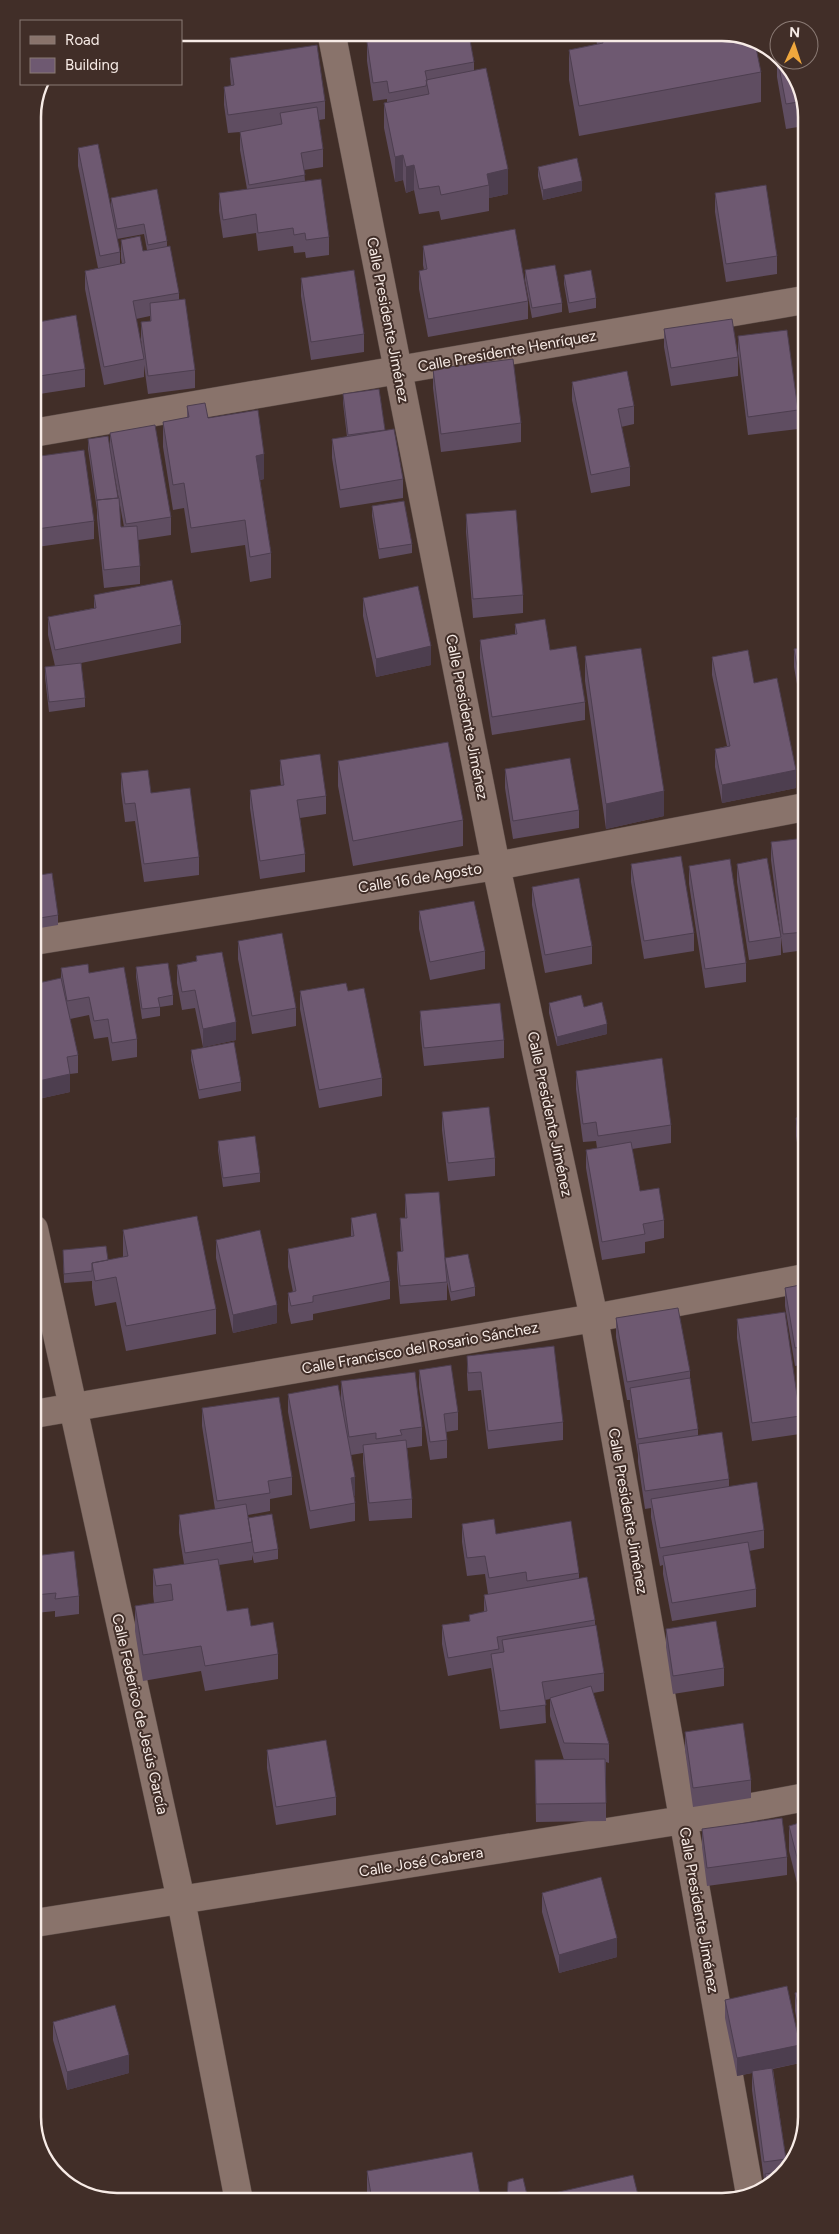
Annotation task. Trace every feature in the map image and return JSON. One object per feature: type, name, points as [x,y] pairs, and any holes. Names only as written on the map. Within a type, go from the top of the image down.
[{"type":"street","name":"Calle Presidente Jiménez","points":[[333,41],[496,866],[594,1318],[749,2188]]},
{"type":"street","name":"Calle Presidente Henríquez","points":[[41,432],[798,301]]},
{"type":"street","name":"Calle 16 de Agosto","points":[[41,940],[496,866],[798,808]]},
{"type":"street","name":"Calle Federico de Jesús García","points":[[41,1262],[182,1900],[237,2193]]},
{"type":"street","name":"Calle Francisco del Rosario Sánchez","points":[[41,1413],[594,1318],[798,1279]]},
{"type":"street","name":"Calle José Cabrera","points":[[41,1922],[684,1820],[798,1799]]},
{"type":"building","points":[[470,41],[474,62],[425,71],[426,86],[389,93],[387,81],[373,83],[367,42]]},
{"type":"building","points":[[603,41],[727,41],[756,49],[761,72],[579,106],[569,50],[603,43]]},
{"type":"building","points":[[317,45],[325,101],[228,115],[224,87],[234,85],[230,58]]},
{"type":"building","points":[[486,68],[508,169],[487,174],[489,185],[441,195],[439,186],[419,189],[414,165],[406,167],[403,155],[395,157],[384,103],[429,94],[426,80]]},
{"type":"building","points":[[780,70],[790,83],[796,102],[786,104]]},
{"type":"building","points":[[317,107],[323,149],[301,153],[305,175],[249,185],[240,132],[282,124],[280,113]]},
{"type":"building","points":[[98,144],[120,252],[100,256],[78,148]]},
{"type":"building","points":[[577,158],[582,181],[543,190],[538,167]]},
{"type":"building","points":[[321,179],[329,237],[306,240],[305,233],[294,235],[293,228],[258,233],[256,214],[223,220],[219,193]]},
{"type":"building","points":[[766,185],[777,256],[726,264],[715,193]]},
{"type":"building","points":[[157,189],[167,241],[148,245],[144,224],[117,229],[111,198]]},
{"type":"building","points":[[515,229],[528,301],[428,319],[419,271],[427,269],[423,246]]},
{"type":"building","points":[[140,236],[143,251],[170,246],[179,293],[133,301],[144,359],[104,367],[85,271],[125,263],[121,240]]},
{"type":"building","points":[[555,265],[562,303],[532,308],[525,270]]},
{"type":"building","points":[[354,270],[364,334],[311,342],[301,278]]},
{"type":"building","points":[[591,270],[596,298],[569,303],[564,275]]},
{"type":"building","points":[[185,299],[195,370],[148,376],[141,322],[151,321],[150,303]]},
{"type":"building","points":[[76,315],[85,369],[41,376],[41,322]]},
{"type":"building","points":[[732,319],[738,357],[671,368],[664,329]]},
{"type":"building","points":[[787,330],[798,410],[748,417],[738,336]]},
{"type":"building","points":[[513,359],[521,423],[441,434],[433,369]]},
{"type":"building","points":[[627,371],[634,406],[618,409],[630,467],[591,475],[572,382]]},
{"type":"building","points":[[379,389],[385,430],[348,435],[343,394]]},
{"type":"building","points":[[205,403],[208,418],[258,410],[264,454],[256,456],[271,553],[250,557],[245,520],[191,528],[184,483],[173,485],[163,422],[189,417],[187,406]]},
{"type":"building","points":[[155,425],[171,517],[126,524],[110,433]]},
{"type":"building","points":[[394,429],[403,479],[340,490],[332,439]]},
{"type":"building","points":[[108,436],[118,498],[97,501],[88,439]]},
{"type":"building","points":[[84,450],[94,521],[41,528],[41,456]]},
{"type":"building","points":[[119,498],[121,527],[137,526],[140,566],[104,570],[97,500]]},
{"type":"building","points":[[404,501],[412,544],[379,549],[372,506]]},
{"type":"building","points":[[516,510],[523,595],[473,599],[466,514]]},
{"type":"building","points":[[172,580],[181,625],[55,650],[48,617],[96,608],[94,595]]},
{"type":"building","points":[[418,586],[431,646],[376,659],[363,598]]},
{"type":"building","points":[[545,619],[550,650],[576,646],[585,702],[492,717],[480,640],[517,634],[515,624]]},
{"type":"building","points":[[641,648],[664,791],[606,804],[585,656]]},
{"type":"building","points":[[798,648],[798,672],[794,649]]},
{"type":"building","points":[[748,650],[754,683],[777,678],[796,770],[722,785],[715,749],[730,746],[712,657]]},
{"type":"building","points":[[81,663],[85,698],[49,702],[45,667]]},
{"type":"building","points":[[448,742],[463,820],[353,841],[338,761]]},
{"type":"building","points":[[320,754],[326,796],[297,800],[305,854],[260,861],[250,790],[284,785],[280,760]]},
{"type":"building","points":[[570,758],[579,810],[513,821],[505,769]]},
{"type":"building","points":[[148,770],[151,793],[190,788],[199,857],[144,864],[135,803],[125,804],[121,773]]},
{"type":"building","points":[[798,839],[798,933],[783,934],[771,842]]},
{"type":"building","points":[[681,856],[694,933],[644,941],[631,864]]},
{"type":"building","points":[[767,858],[781,937],[749,942],[737,864]]},
{"type":"building","points":[[730,859],[746,963],[705,969],[689,866]]},
{"type":"building","points":[[52,873],[58,915],[41,918],[41,875]]},
{"type":"building","points":[[579,878],[592,946],[545,955],[532,887]]},
{"type":"building","points":[[474,901],[485,951],[430,962],[419,911]]},
{"type":"building","points":[[282,933],[296,1008],[252,1016],[238,941]]},
{"type":"building","points":[[222,952],[236,1022],[203,1029],[195,990],[182,992],[177,965],[197,961],[196,956]]},
{"type":"building","points":[[168,963],[173,995],[158,998],[160,1007],[142,1009],[136,967]]},
{"type":"building","points":[[88,964],[89,973],[124,967],[137,1039],[112,1043],[108,1019],[94,1021],[89,997],[67,1001],[61,968]]},
{"type":"building","points":[[61,978],[78,1055],[67,1057],[70,1074],[41,1080],[41,982]]},
{"type":"building","points":[[346,983],[348,991],[364,988],[382,1078],[319,1090],[300,991]]},
{"type":"building","points":[[581,995],[584,1007],[602,1002],[607,1024],[557,1037],[549,1003]]},
{"type":"building","points":[[500,1003],[504,1040],[424,1048],[420,1011]]},
{"type":"building","points":[[234,1042],[241,1082],[199,1090],[191,1050]]},
{"type":"building","points":[[662,1058],[671,1125],[598,1136],[596,1122],[583,1124],[576,1071]]},
{"type":"building","points":[[489,1107],[495,1158],[448,1163],[442,1112]]},
{"type":"building","points":[[255,1136],[260,1173],[223,1178],[218,1141]]},
{"type":"building","points":[[631,1142],[640,1191],[659,1188],[664,1220],[643,1224],[645,1234],[602,1242],[586,1150]]},
{"type":"building","points":[[439,1192],[447,1282],[400,1286],[397,1252],[403,1251],[400,1218],[407,1218],[405,1194]]},
{"type":"building","points":[[376,1213],[390,1281],[313,1296],[313,1302],[291,1306],[288,1293],[296,1291],[288,1249],[354,1236],[351,1218]]},
{"type":"building","points":[[197,1216],[216,1309],[126,1326],[116,1277],[95,1281],[92,1263],[128,1256],[123,1230]]},
{"type":"building","points":[[260,1230],[277,1305],[233,1315],[216,1240]]},
{"type":"building","points":[[106,1246],[108,1260],[92,1263],[92,1271],[64,1274],[63,1250]]},
{"type":"building","points":[[468,1254],[475,1287],[451,1292],[445,1258]]},
{"type":"building","points":[[798,1285],[798,1347],[795,1348],[785,1288]]},
{"type":"building","points":[[678,1308],[690,1371],[627,1382],[616,1318]]},
{"type":"building","points":[[785,1312],[798,1402],[798,1416],[752,1423],[737,1319]]},
{"type":"building","points":[[554,1346],[563,1422],[488,1431],[481,1372],[468,1373],[467,1356]]},
{"type":"building","points":[[451,1365],[458,1412],[444,1414],[447,1440],[430,1442],[419,1370]]},
{"type":"building","points":[[415,1372],[422,1427],[400,1430],[402,1435],[376,1439],[376,1433],[349,1437],[341,1381]]},
{"type":"building","points":[[690,1378],[698,1429],[638,1439],[630,1388]]},
{"type":"building","points":[[338,1385],[355,1477],[351,1478],[355,1503],[310,1511],[288,1394]]},
{"type":"building","points":[[279,1397],[292,1477],[268,1481],[270,1493],[217,1501],[202,1408]]},
{"type":"building","points":[[722,1432],[729,1479],[645,1491],[638,1444]]},
{"type":"building","points":[[406,1440],[412,1499],[369,1503],[363,1445]]},
{"type":"building","points":[[757,1482],[764,1530],[660,1548],[651,1499]]},
{"type":"building","points":[[246,1504],[252,1542],[185,1553],[179,1515]]},
{"type":"building","points":[[272,1514],[278,1549],[254,1553],[248,1518]]},
{"type":"building","points":[[494,1519],[496,1534],[571,1521],[579,1573],[527,1581],[526,1572],[489,1578],[485,1556],[467,1558],[462,1524]]},
{"type":"building","points":[[748,1542],[756,1589],[672,1603],[663,1556]]},
{"type":"building","points":[[74,1551],[79,1596],[55,1599],[56,1593],[41,1594],[41,1555]]},
{"type":"building","points":[[218,1559],[227,1611],[248,1608],[251,1626],[273,1622],[278,1654],[205,1666],[201,1646],[143,1655],[135,1606],[173,1600],[171,1584],[156,1586],[153,1569]]},
{"type":"building","points":[[587,1577],[595,1620],[497,1637],[499,1649],[448,1658],[442,1625],[470,1621],[469,1615],[487,1611],[484,1595]]},
{"type":"building","points":[[716,1621],[724,1668],[673,1676],[666,1629]]},
{"type":"building","points":[[596,1625],[604,1673],[542,1682],[546,1705],[500,1711],[491,1654],[504,1652],[502,1640]]},
{"type":"building","points":[[591,1686],[609,1744],[564,1743],[550,1698]]},
{"type":"building","points":[[743,1723],[751,1780],[693,1788],[685,1732]]},
{"type":"building","points":[[326,1740],[336,1797],[276,1807],[267,1750]]},
{"type":"building","points":[[605,1759],[606,1803],[536,1804],[535,1760]]},
{"type":"building","points":[[782,1818],[787,1857],[707,1868],[702,1829]]},
{"type":"building","points":[[798,1823],[798,1861],[789,1826]]},
{"type":"building","points":[[601,1877],[617,1938],[559,1955],[542,1893]]},
{"type":"building","points":[[787,1986],[798,2036],[798,2045],[737,2058],[725,2000]]},
{"type":"building","points":[[798,1992],[798,2008],[795,1993]]},
{"type":"building","points":[[115,2005],[129,2055],[67,2072],[53,2022]]},
{"type":"building","points":[[772,2068],[785,2159],[764,2162],[752,2071]]},
{"type":"building","points":[[472,2152],[480,2193],[371,2193],[367,2171]]},
{"type":"building","points":[[774,2173],[765,2179],[765,2174]]},
{"type":"building","points":[[633,2175],[638,2193],[554,2193]]},
{"type":"building","points":[[523,2178],[527,2193],[507,2193],[508,2182]]}]
